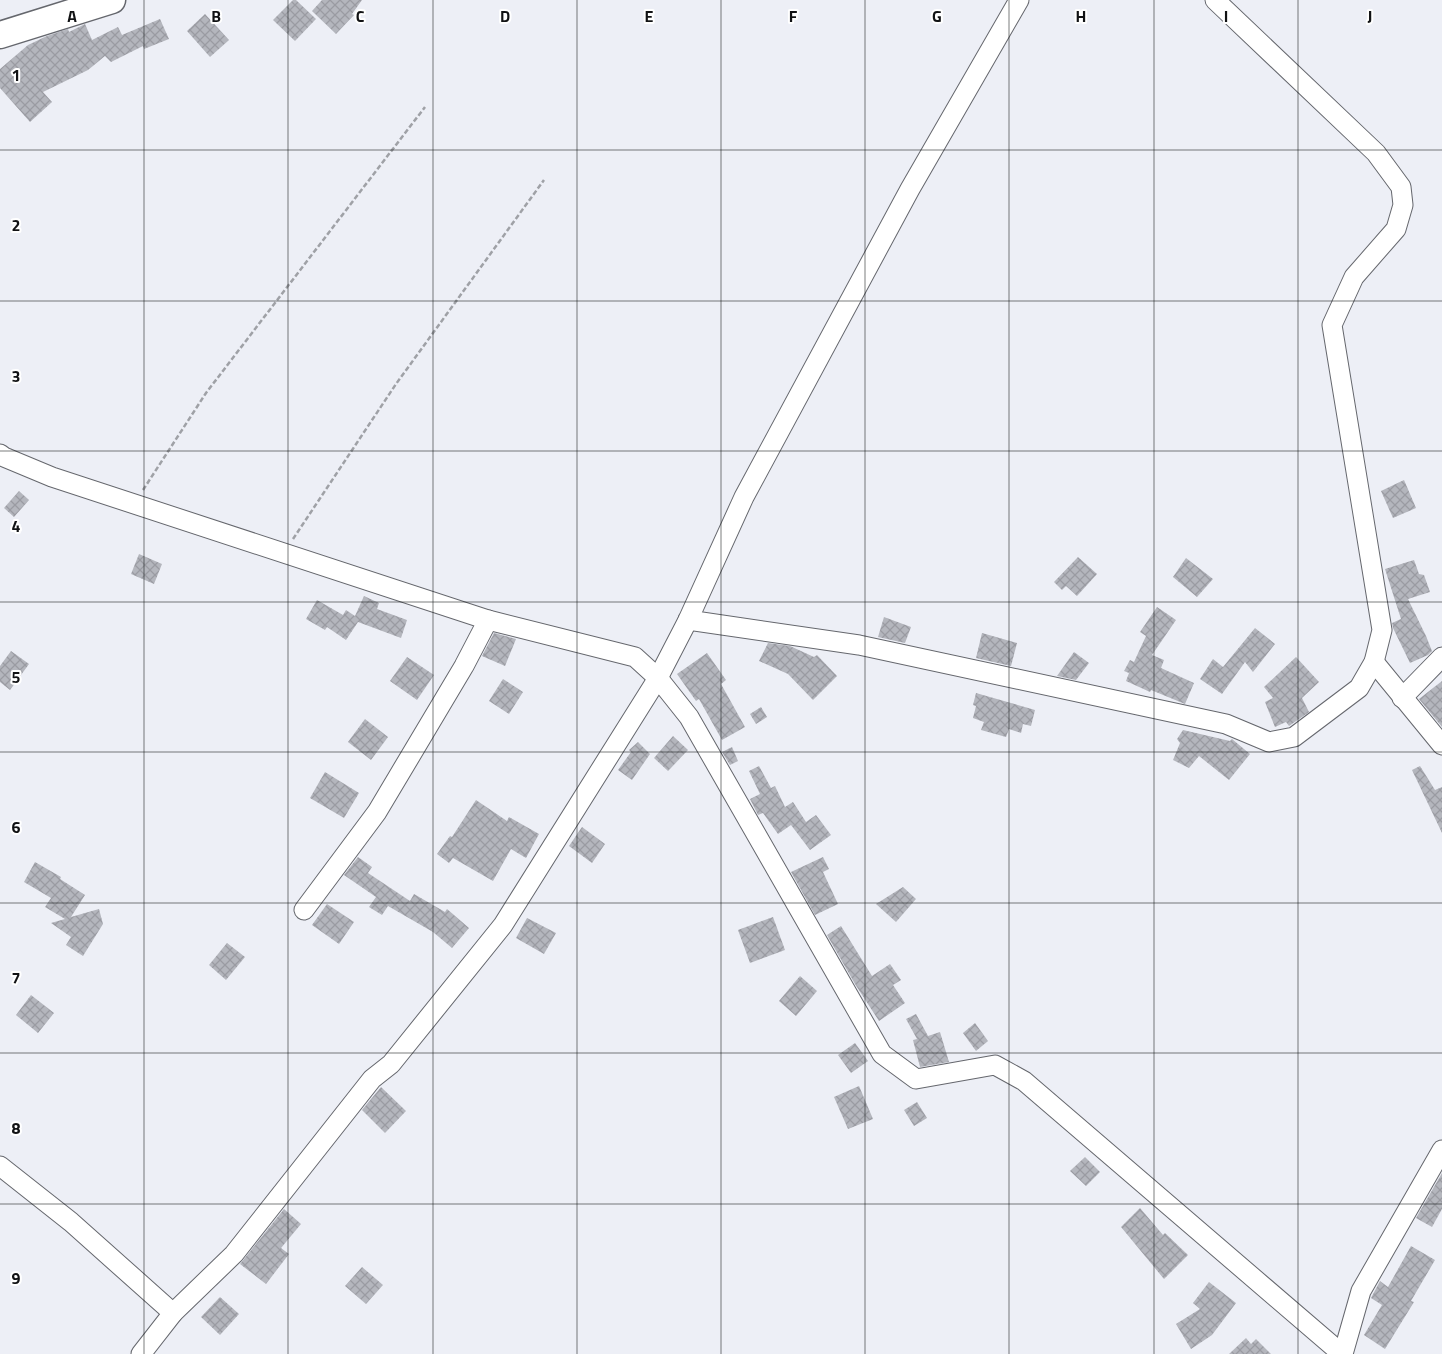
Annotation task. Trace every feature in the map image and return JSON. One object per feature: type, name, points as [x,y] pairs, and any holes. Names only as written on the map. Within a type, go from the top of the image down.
[{"type":"main road","points":[[0,35],[112,0]]},
{"type":"street","points":[[141,1354],[173,1313],[234,1254],[372,1079],[391,1064],[504,925],[658,678],[688,620],[744,497],[910,189],[1019,0]]},
{"type":"street","points":[[688,620],[859,645],[1197,717],[1226,724],[1269,742],[1294,737],[1359,688],[1374,662],[1382,630],[1332,325],[1354,277],[1396,229],[1403,205],[1401,187],[1376,152],[1215,0]]},
{"type":"street","points":[[0,454],[52,477],[488,620],[635,657],[658,678],[689,717],[882,1054],[916,1078],[995,1065],[1024,1080],[1342,1354],[1361,1291],[1442,1150]]},
{"type":"street","points":[[304,910],[377,812],[464,666],[488,620]]},
{"type":"street","points":[[1402,698],[1442,657]]},
{"type":"street","points":[[1374,662],[1442,745]]},
{"type":"street","points":[[0,1166],[71,1222],[173,1313]]},
{"type":"path","points":[[134,504],[206,394],[425,107]]},
{"type":"path","points":[[284,553],[396,384],[544,180]]},
{"type":"building","points":[[293,0],[296,0],[316,19],[295,41],[273,20]]},
{"type":"building","points":[[322,0],[362,0],[352,14],[354,15],[336,34],[312,11]]},
{"type":"building","points":[[205,14],[229,40],[210,57],[187,31]]},
{"type":"building","points":[[160,19],[169,39],[144,49],[143,46],[111,62],[105,56],[88,70],[43,92],[52,102],[30,122],[0,88],[0,69],[28,45],[47,36],[68,29],[69,32],[85,24],[92,40],[118,27],[122,35]]},
{"type":"building","points":[[1404,480],[1416,508],[1393,518],[1381,491]]},
{"type":"building","points":[[19,491],[29,500],[14,517],[4,508]]},
{"type":"building","points":[[139,554],[162,564],[154,584],[131,574]]},
{"type":"building","points":[[1078,557],[1097,574],[1077,596],[1066,586],[1062,590],[1054,582]]},
{"type":"building","points":[[1186,558],[1213,579],[1197,597],[1173,577]]},
{"type":"building","points":[[1414,560],[1419,574],[1424,575],[1430,592],[1408,599],[1432,651],[1428,655],[1410,663],[1393,628],[1392,623],[1401,619],[1385,569]]},
{"type":"building","points":[[364,596],[379,603],[377,609],[407,620],[401,638],[358,622],[346,640],[327,627],[325,630],[306,619],[317,600],[343,615],[346,610],[355,616]]},
{"type":"building","points":[[1157,607],[1176,620],[1152,655],[1164,660],[1161,668],[1194,683],[1185,704],[1151,690],[1150,692],[1126,681],[1129,673],[1124,671],[1130,660],[1134,662],[1146,636],[1140,632]]},
{"type":"building","points":[[884,617],[911,627],[905,643],[878,637]]},
{"type":"building","points":[[1255,628],[1275,644],[1253,672],[1245,662],[1222,694],[1200,679],[1213,659],[1223,667]]},
{"type":"building","points":[[494,633],[516,639],[505,666],[482,656]]},
{"type":"building","points":[[982,633],[1017,643],[1011,666],[976,658]]},
{"type":"building","points":[[768,643],[790,646],[814,657],[817,655],[837,676],[813,700],[788,674],[759,661]]},
{"type":"building","points":[[11,651],[29,664],[10,690],[0,682],[0,666]]},
{"type":"building","points":[[1074,652],[1089,663],[1076,680],[1057,676]]},
{"type":"building","points":[[707,653],[726,680],[721,684],[745,727],[722,740],[699,699],[696,701],[677,674]]},
{"type":"building","points":[[407,657],[434,675],[417,700],[390,681]]},
{"type":"building","points":[[1296,657],[1319,682],[1302,698],[1309,712],[1289,726],[1286,722],[1275,727],[1265,702],[1273,698],[1264,687]]},
{"type":"building","points":[[503,679],[523,692],[509,714],[489,701]]},
{"type":"building","points":[[1442,681],[1442,727],[1419,699]]},
{"type":"building","points":[[976,693],[1035,710],[1031,726],[1023,724],[1021,733],[1009,729],[1006,737],[981,730],[984,722],[973,718],[976,706],[973,705]]},
{"type":"building","points":[[761,707],[767,717],[756,724],[750,714]]},
{"type":"building","points":[[365,719],[388,737],[371,760],[348,742]]},
{"type":"building","points":[[1183,730],[1230,741],[1232,739],[1250,754],[1229,780],[1199,756],[1189,768],[1173,760],[1180,743],[1177,739]]},
{"type":"building","points":[[673,736],[688,750],[668,771],[654,758]]},
{"type":"building","points":[[638,742],[650,754],[632,780],[618,770],[631,752],[629,750]]},
{"type":"building","points":[[732,747],[738,761],[730,765],[722,752]]},
{"type":"building","points":[[759,766],[771,788],[775,786],[785,807],[793,802],[806,822],[816,815],[831,835],[810,850],[791,825],[778,834],[763,813],[758,815],[750,799],[760,794],[749,771]]},
{"type":"building","points":[[1420,766],[1435,790],[1442,787],[1442,833],[1412,770]]},
{"type":"building","points":[[325,772],[359,793],[344,818],[310,798]]},
{"type":"building","points":[[476,800],[507,821],[509,817],[539,834],[526,858],[511,849],[493,881],[453,858],[449,863],[437,854],[450,836],[452,837]]},
{"type":"building","points":[[582,827],[605,844],[592,863],[569,846]]},
{"type":"building","points":[[358,857],[372,867],[368,873],[410,901],[414,894],[445,912],[447,909],[469,928],[452,948],[433,932],[388,906],[382,915],[369,907],[376,897],[344,875]]},
{"type":"building","points":[[823,857],[829,869],[823,872],[838,904],[815,915],[791,872]]},
{"type":"building","points":[[35,862],[61,877],[60,879],[85,895],[71,917],[99,909],[103,924],[83,956],[66,945],[71,937],[51,923],[65,919],[45,907],[51,898],[24,882]]},
{"type":"building","points":[[903,887],[916,899],[896,922],[876,904]]},
{"type":"building","points":[[327,904],[354,922],[339,944],[312,925]]},
{"type":"building","points":[[773,917],[785,950],[750,963],[738,930]]},
{"type":"building","points":[[527,918],[556,933],[544,954],[516,938]]},
{"type":"building","points":[[841,926],[872,976],[890,964],[901,980],[893,985],[905,1003],[879,1021],[827,935]]},
{"type":"building","points":[[227,943],[245,957],[226,980],[209,965]]},
{"type":"building","points":[[800,976],[817,991],[796,1016],[779,1001]]},
{"type":"building","points":[[31,995],[54,1013],[38,1033],[16,1015]]},
{"type":"building","points":[[916,1014],[928,1036],[940,1032],[949,1062],[920,1067],[913,1040],[917,1039],[906,1019]]},
{"type":"building","points":[[975,1023],[988,1041],[976,1051],[963,1033]]},
{"type":"building","points":[[855,1043],[868,1061],[851,1073],[838,1055]]},
{"type":"building","points":[[859,1086],[873,1119],[848,1129],[834,1097]]},
{"type":"building","points":[[381,1087],[406,1111],[385,1133],[362,1110]]},
{"type":"building","points":[[917,1102],[927,1118],[914,1126],[904,1110]]},
{"type":"building","points":[[1085,1157],[1100,1172],[1086,1186],[1070,1171]]},
{"type":"building","points":[[1442,1173],[1442,1209],[1432,1227],[1416,1218]]},
{"type":"building","points":[[1140,1208],[1163,1235],[1165,1233],[1188,1255],[1164,1279],[1121,1227]]},
{"type":"building","points":[[284,1209],[301,1224],[281,1248],[289,1254],[266,1284],[240,1264]]},
{"type":"building","points":[[1411,1246],[1435,1260],[1411,1301],[1414,1302],[1385,1349],[1364,1335],[1382,1305],[1371,1298],[1380,1281],[1388,1287]]},
{"type":"building","points":[[362,1267],[383,1285],[366,1304],[345,1286]]},
{"type":"building","points":[[1209,1282],[1236,1303],[1212,1335],[1191,1349],[1176,1324],[1200,1309],[1193,1303]]},
{"type":"building","points":[[220,1297],[239,1314],[220,1335],[201,1317]]},
{"type":"building","points":[[1246,1338],[1251,1344],[1256,1339],[1271,1354],[1229,1354]]}]
